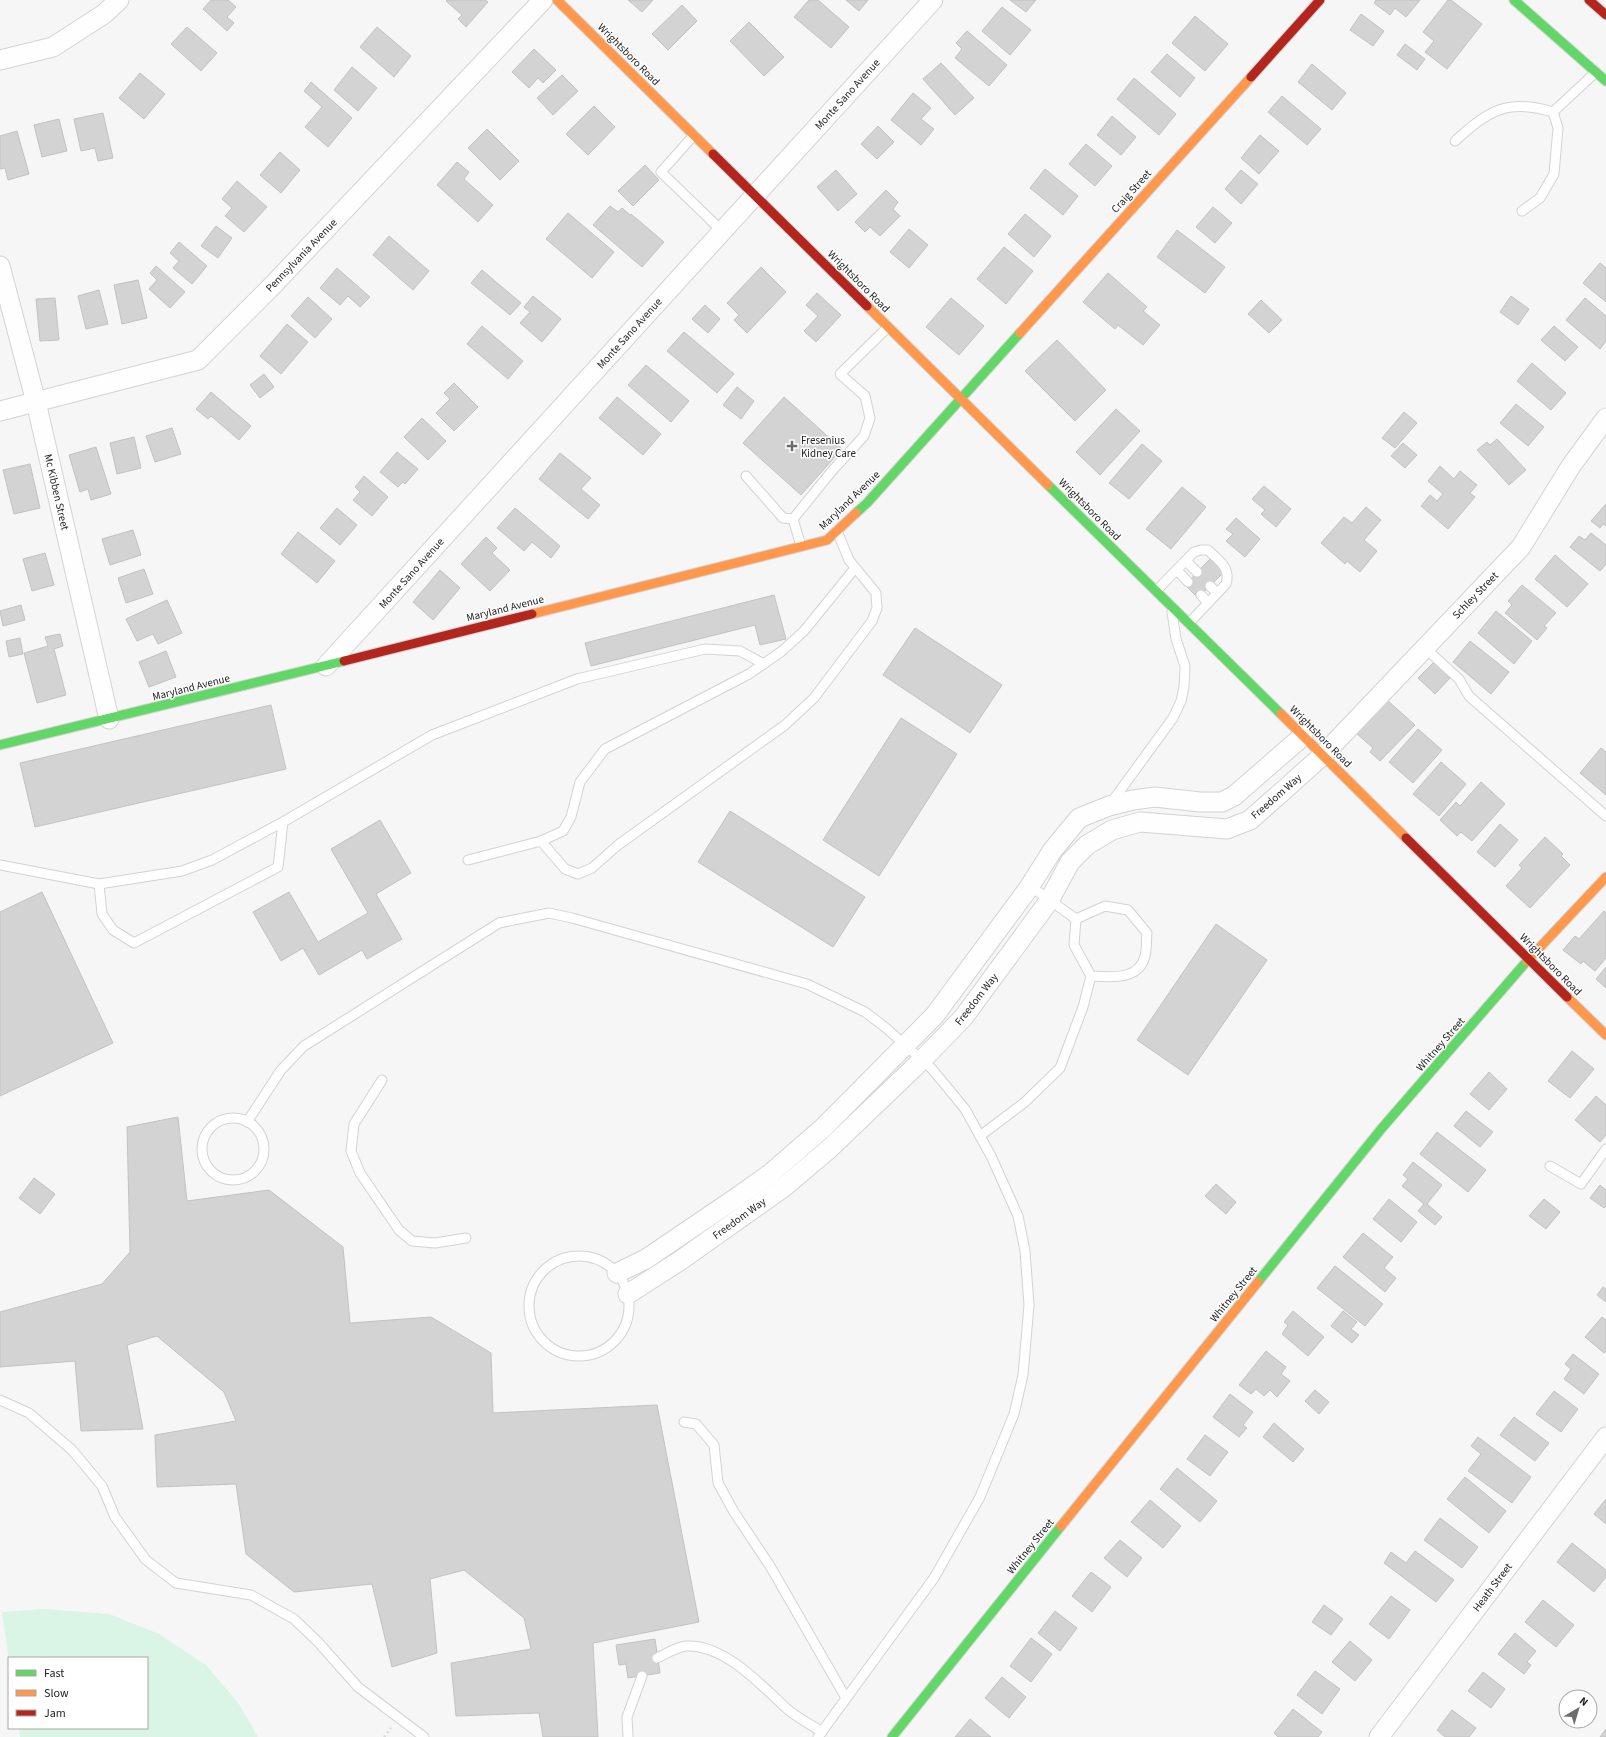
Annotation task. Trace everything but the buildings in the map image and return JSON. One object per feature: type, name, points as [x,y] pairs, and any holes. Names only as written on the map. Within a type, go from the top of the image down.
[{"type":"street","points":[[0,60],[53,48],[104,14],[119,0]]},
{"type":"street","name":"Pennsylvania Avenue","points":[[0,411],[198,360],[272,286],[543,0]]},
{"type":"street","name":"Wrightsboro Road","points":[[557,0],[1606,1035]]},
{"type":"street","name":"Monte Sano Avenue","points":[[326,666],[933,0]]},
{"type":"street","name":"Craig Street","points":[[960,398],[1320,0]]},
{"type":"street","points":[[1514,0],[1606,81]]},
{"type":"street","points":[[1589,0],[1606,15]]},
{"type":"street","name":"Mc Kibben Street","points":[[0,266],[36,402],[109,718]]},
{"type":"street","name":"Maryland Avenue","points":[[0,745],[326,666],[827,540],[867,503],[960,398]]},
{"type":"street","name":"Schley Street","points":[[1323,755],[1521,547],[1571,466],[1606,418]]},
{"type":"street","name":"Freedom Way","points":[[617,1273],[646,1259],[770,1174],[823,1128],[935,1016],[1030,886],[1052,851],[1078,818],[1109,806],[1155,798],[1200,802],[1222,802],[1234,796],[1303,736]]},
{"type":"street","name":"Freedom Way","points":[[628,1294],[681,1260],[784,1187],[829,1149],[922,1060],[963,1018],[1049,901],[1070,862],[1087,844],[1112,830],[1140,822],[1227,829],[1250,820],[1323,755]]},
{"type":"street","name":"Whitney Street","points":[[892,1737],[1382,1128],[1529,959],[1606,877]]},
{"type":"street","name":"Heath Street","points":[[1379,1737],[1606,1436]]},
{"type":"lane","points":[[1553,112],[1596,72]]},
{"type":"lane","points":[[1455,141],[1478,120],[1504,107],[1536,107],[1553,112]]},
{"type":"lane","points":[[1522,211],[1540,198],[1554,174],[1558,128],[1553,112]]},
{"type":"lane","points":[[694,135],[661,172],[722,231]]},
{"type":"lane","points":[[793,519],[831,472],[864,436],[870,418],[865,396],[840,374],[888,326]]},
{"type":"lane","points":[[746,476],[783,518],[793,519]]},
{"type":"lane","points":[[793,519],[802,546]]},
{"type":"lane","points":[[541,841],[565,869],[578,874],[592,868],[618,845],[785,725],[814,698],[872,621],[877,608],[876,593],[849,560],[837,531]]},
{"type":"lane","points":[[1156,591],[1194,552],[1208,550],[1227,569],[1228,577],[1226,584],[1189,623]]},
{"type":"lane","points":[[1186,561],[1197,572]]},
{"type":"lane","points":[[468,860],[541,841],[563,831],[571,817],[580,782],[605,749],[749,674],[782,651],[804,631],[855,568]]},
{"type":"lane","points":[[1177,570],[1188,582]]},
{"type":"lane","points":[[1210,586],[1217,593]]},
{"type":"lane","points":[[1201,595],[1208,603]]},
{"type":"lane","points":[[1109,806],[1173,718],[1181,701],[1184,687],[1185,666],[1176,639],[1170,605]]},
{"type":"lane","points":[[1425,648],[1459,679],[1469,696],[1606,816]]},
{"type":"lane","points":[[0,865],[99,884],[182,871],[212,860],[283,822],[432,735],[577,679],[705,650],[740,651],[764,664]]},
{"type":"lane","points":[[99,884],[102,914],[113,930],[134,944],[278,867],[283,822]]},
{"type":"lane","points":[[1030,886],[1076,919]]},
{"type":"lane","points":[[1076,919],[1105,906],[1128,910],[1147,933],[1145,957],[1137,970],[1120,977],[1091,976]]},
{"type":"lane","points":[[246,1122],[281,1070],[304,1046],[499,923],[549,913],[572,918],[807,984],[865,1012],[932,1069],[964,1109],[991,1156],[1018,1216],[1025,1251],[1029,1305],[1023,1375],[1014,1414],[980,1497],[934,1578],[820,1734],[786,1708],[768,1689],[732,1662],[705,1648],[685,1646],[657,1658]]},
{"type":"lane","points":[[980,1136],[1025,1102],[1060,1068],[1084,1007],[1091,976],[1074,944],[1076,919]]},
{"type":"lane","points":[[382,1080],[354,1124],[351,1151],[360,1173],[399,1230],[412,1241],[435,1243],[466,1238]]},
{"type":"lane","points":[[235,1118],[246,1122],[252,1125],[263,1140],[264,1148],[262,1161],[256,1171],[240,1180],[228,1180],[218,1176],[208,1167],[203,1157],[202,1149],[205,1136],[213,1126],[226,1119],[235,1118]]},
{"type":"lane","points":[[1550,1166],[1581,1184],[1606,1149]]},
{"type":"lane","points":[[580,1255],[595,1258],[607,1263],[617,1273],[628,1294],[630,1306],[626,1325],[621,1334],[602,1351],[591,1355],[574,1356],[561,1353],[546,1344],[534,1330],[530,1317],[528,1301],[535,1281],[549,1264],[563,1257],[580,1255]]},
{"type":"lane","points":[[0,1400],[29,1413],[72,1450],[102,1486],[115,1517],[146,1560],[176,1583],[251,1595],[270,1604],[294,1619],[318,1642],[358,1687],[424,1737]]},
{"type":"lane","points":[[684,1422],[696,1424],[714,1445],[718,1483],[734,1512],[770,1566],[846,1698]]},
{"type":"lane","points":[[628,1737],[628,1717],[642,1676]]},
{"type":"green space","points":[[44,1609],[109,1614],[159,1634],[206,1665],[239,1704],[258,1737],[20,1737],[19,1729],[148,1729],[148,1657],[9,1657],[2,1612]]},
{"type":"traffic: fast","points":[[1514,0],[1606,81]]},
{"type":"traffic: fast","points":[[856,513],[867,503],[1020,333]]},
{"type":"traffic: fast","points":[[1048,485],[1281,714]]},
{"type":"traffic: fast","points":[[0,745],[344,661]]},
{"type":"traffic: fast","points":[[1258,1282],[1382,1128],[1527,961]]},
{"type":"traffic: fast","points":[[892,1737],[1061,1526]]},
{"type":"traffic: slow","points":[[557,0],[713,154]]},
{"type":"traffic: slow","points":[[1020,333],[1251,77]]},
{"type":"traffic: slow","points":[[867,306],[1048,485]]},
{"type":"traffic: slow","points":[[532,614],[827,540],[856,513]]},
{"type":"traffic: slow","points":[[1281,714],[1406,838]]},
{"type":"traffic: slow","points":[[1527,961],[1606,877]]},
{"type":"traffic: slow","points":[[1567,997],[1606,1035]]},
{"type":"traffic: slow","points":[[1061,1526],[1258,1282]]},
{"type":"traffic: jam","points":[[1251,77],[1320,0]]},
{"type":"traffic: jam","points":[[1589,0],[1606,15]]},
{"type":"traffic: jam","points":[[713,154],[867,306]]},
{"type":"traffic: jam","points":[[344,661],[532,614]]},
{"type":"traffic: jam","points":[[1406,838],[1567,997]]},
{"type":"place","name":"Fresenius Kidney Care","points":[[792,446]]}]
